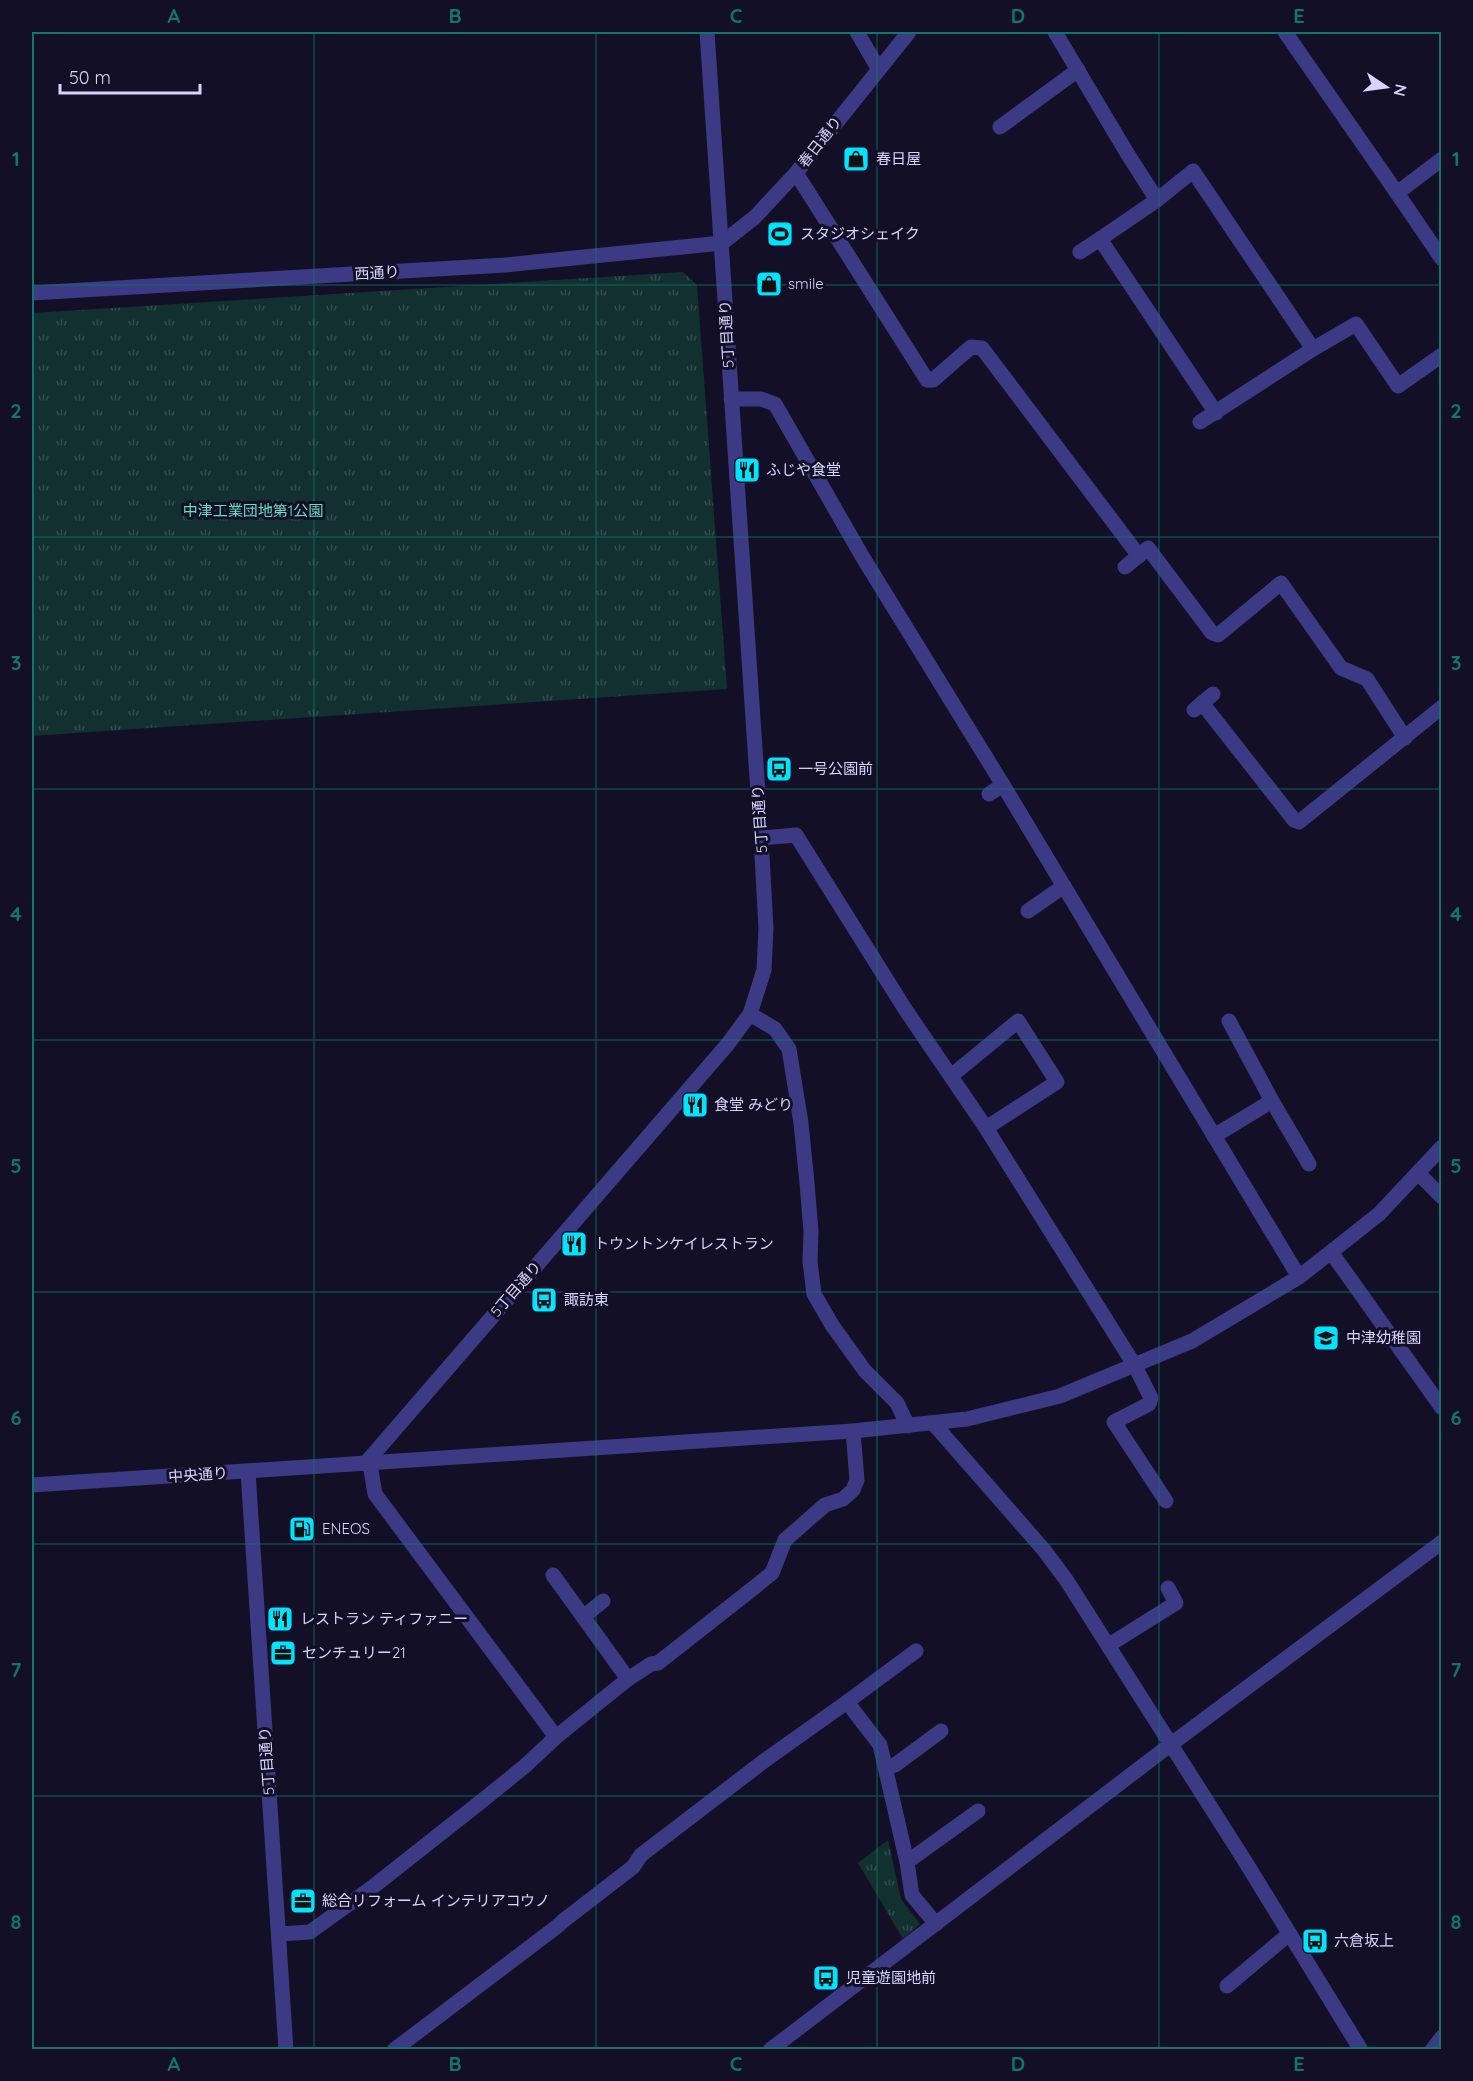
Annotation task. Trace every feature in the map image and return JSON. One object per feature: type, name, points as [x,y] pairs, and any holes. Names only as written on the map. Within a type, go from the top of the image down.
[{"type":"street","name":"5丁目通り","points":[[368,1464],[728,1045],[750,1014],[764,970],[766,928],[761,838],[707,32]]},
{"type":"street","points":[[857,32],[878,68]]},
{"type":"street","name":"春日通り","points":[[722,243],[755,217],[795,173],[909,32]]},
{"type":"street","points":[[1055,32],[1126,153],[1157,200]]},
{"type":"street","points":[[1285,32],[1442,259]]},
{"type":"street","points":[[1000,127],[1078,70]]},
{"type":"street","points":[[1397,193],[1442,159]]},
{"type":"street","points":[[1080,252],[1157,200],[1205,160]]},
{"type":"street","points":[[1193,171],[1312,349]]},
{"type":"street","points":[[795,173],[927,380],[933,380],[971,347],[982,348],[1139,556]]},
{"type":"street","points":[[1100,238],[1216,413]]},
{"type":"street","name":"西通り","points":[[32,293],[505,265],[722,243]]},
{"type":"street","points":[[1200,422],[1312,349],[1356,324],[1398,386],[1442,355]]},
{"type":"street","points":[[731,399],[761,399],[775,404],[862,556],[1003,785],[1028,842],[1064,886],[1299,1277]]},
{"type":"street","points":[[1125,567],[1148,548],[1212,633],[1218,635],[1281,583],[1341,668],[1367,679],[1405,738]]},
{"type":"street","points":[[1203,702],[1294,820],[1299,822],[1442,707]]},
{"type":"street","points":[[989,795],[1003,785]]},
{"type":"street","points":[[761,838],[796,836],[860,938],[986,1128],[1135,1366],[1151,1398],[1149,1404],[1114,1422],[1166,1501]]},
{"type":"street","points":[[1028,911],[1064,886]]},
{"type":"street","points":[[750,1014],[775,1029],[789,1049],[801,1124],[814,1294],[827,1318],[865,1371],[897,1403],[908,1426]]},
{"type":"street","points":[[951,1076],[1018,1021],[1057,1082],[986,1128]]},
{"type":"street","points":[[1228,1021],[1310,1164]]},
{"type":"street","points":[[1237,1036],[1251,1029]]},
{"type":"street","points":[[1214,1136],[1272,1101]]},
{"type":"street","points":[[1301,1150],[1315,1141]]},
{"type":"street","name":"中央通り","points":[[32,1485],[853,1431],[967,1419],[1060,1396],[1192,1341],[1299,1277],[1379,1214],[1442,1147]]},
{"type":"street","points":[[1418,1173],[1442,1197]]},
{"type":"street","points":[[1331,1252],[1442,1408]]},
{"type":"street","points":[[933,1423],[1044,1550],[1109,1645],[1360,2049]]},
{"type":"street","points":[[279,1934],[310,1932],[374,1886],[525,1766],[556,1737],[628,1679],[651,1664],[658,1663],[772,1573],[785,1540],[825,1504],[843,1499],[853,1490],[857,1480],[853,1431]]},
{"type":"street","points":[[368,1464],[375,1494],[556,1737]]},
{"type":"street","name":"5丁目通り","points":[[248,1472],[286,2049]]},
{"type":"street","points":[[770,2049],[792,2043],[936,1924],[1170,1745],[1442,1542]]},
{"type":"street","points":[[553,1575],[628,1679]]},
{"type":"street","points":[[1109,1645],[1176,1603],[1168,1588]]},
{"type":"street","points":[[583,1617],[603,1600]]},
{"type":"street","points":[[394,2049],[559,1925],[633,1867],[641,1855],[764,1761],[916,1651]]},
{"type":"street","points":[[847,1702],[880,1745],[912,1895],[936,1924]]},
{"type":"street","points":[[886,1767],[895,1765],[941,1731]]},
{"type":"street","points":[[906,1862],[978,1810]]},
{"type":"street","points":[[1227,1986],[1288,1934]]},
{"type":"street","points":[[1432,2049],[1442,2037]]},
{"type":"green space","name":"中津工業団地第1公園","points":[[683,272],[697,285],[727,689],[32,736],[32,313]]},
{"type":"green space","points":[[888,1840],[901,1899],[920,1924],[903,1939],[858,1863]]},
{"type":"place","name":"春日屋","points":[[856,159]]},
{"type":"place","name":"スタジオシェイク","points":[[780,234]]},
{"type":"place","name":"smile","points":[[769,284]]},
{"type":"place","name":"ふじや食堂","points":[[747,470]]},
{"type":"place","name":"一号公園前","points":[[779,769]]},
{"type":"place","name":"食堂 みどり","points":[[695,1105]]},
{"type":"place","name":"トウントンケイレストラン","points":[[574,1244]]},
{"type":"place","name":"諏訪東","points":[[544,1300]]},
{"type":"place","name":"中津幼稚園","points":[[1326,1338]]},
{"type":"place","name":"ENEOS","points":[[302,1529]]},
{"type":"place","name":"レストラン ティファニー","points":[[280,1619]]},
{"type":"place","name":"センチュリー21","points":[[283,1653]]},
{"type":"place","name":"総合リフォーム インテリアコウノ","points":[[303,1901]]},
{"type":"place","name":"六倉坂上","points":[[1315,1941]]},
{"type":"place","name":"児童遊園地前","points":[[826,1978]]}]
